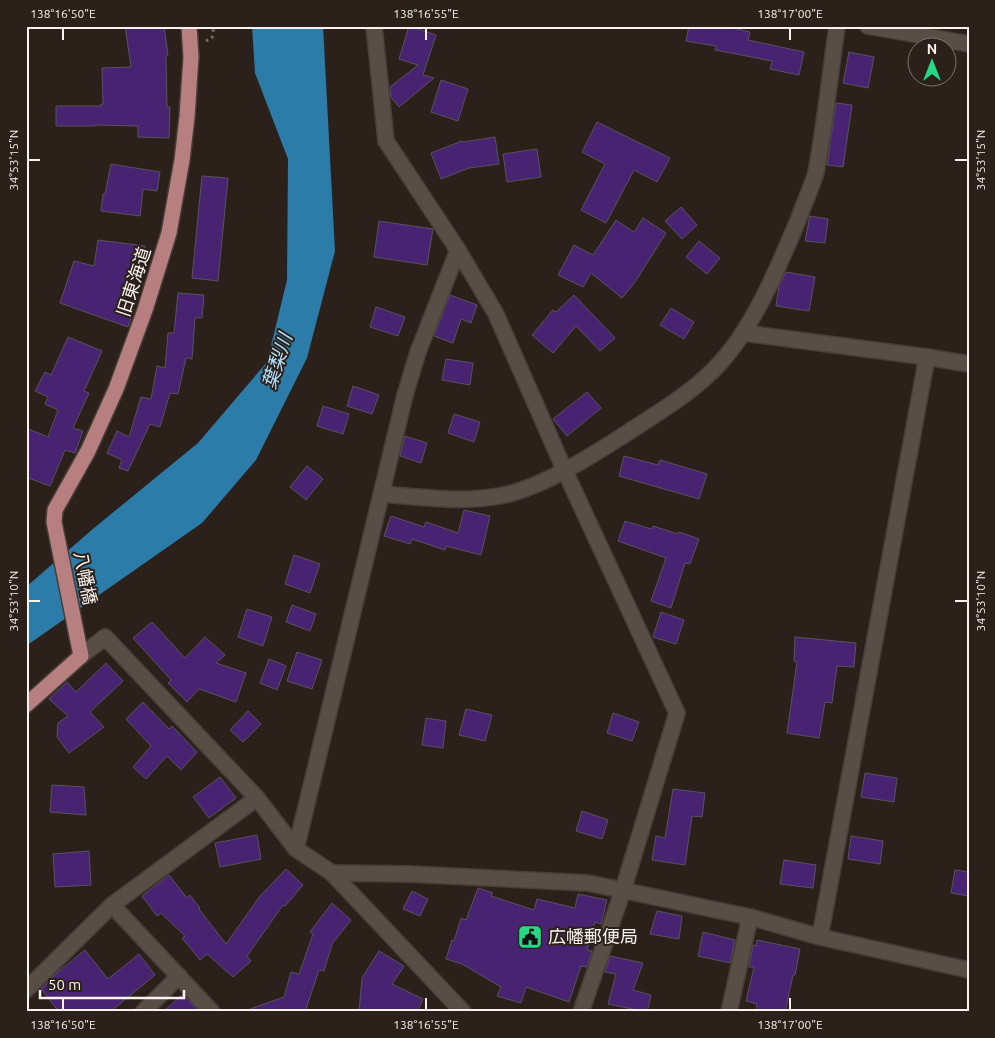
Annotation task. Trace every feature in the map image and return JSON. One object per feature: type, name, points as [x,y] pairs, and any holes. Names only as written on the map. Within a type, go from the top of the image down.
[{"type":"main road","name":"旧東海道","points":[[56,533],[54,522],[55,510],[88,451],[116,389],[146,310],[169,233],[182,160],[188,108],[191,57],[189,26]]},
{"type":"main road","name":"八幡橋","points":[[56,533],[81,656]]},
{"type":"main road","points":[[26,705],[81,656]]},
{"type":"street","points":[[374,26],[386,140],[458,250],[496,314],[564,469],[677,713],[623,890],[581,1012]]},
{"type":"street","points":[[382,494],[465,499],[499,496],[530,488],[611,443],[696,386],[720,364],[744,333],[790,238],[815,174],[837,26]]},
{"type":"street","points":[[868,26],[969,44]]},
{"type":"street","points":[[296,849],[395,433],[418,352],[458,250]]},
{"type":"street","points":[[744,333],[969,364]]},
{"type":"street","points":[[820,937],[927,357]]},
{"type":"street","points":[[81,656],[105,637],[257,798],[296,849],[332,873],[463,1012]]},
{"type":"street","points":[[26,990],[112,905],[257,798]]},
{"type":"street","points":[[332,873],[408,874],[588,883],[750,917],[820,937],[969,970]]},
{"type":"street","points":[[112,905],[212,1012]]},
{"type":"street","points":[[729,1012],[750,917]]},
{"type":"street","points":[[143,1012],[179,976]]},
{"type":"water","name":"葉梨川","points":[[252,26],[323,26],[335,251],[307,358],[256,460],[202,523],[26,646],[26,587],[94,528],[198,443],[267,362],[287,280],[288,159],[255,73]]},
{"type":"building","points":[[125,26],[164,26],[168,55],[166,56],[167,107],[170,107],[169,138],[138,137],[138,126],[56,126],[56,106],[101,106],[103,104],[102,68],[131,67]]},
{"type":"building","points":[[409,26],[436,35],[423,75],[434,78],[399,107],[391,97],[390,87],[418,65],[399,59]]},
{"type":"building","points":[[689,26],[724,26],[750,32],[748,40],[804,52],[799,75],[770,69],[772,61],[715,50],[716,46],[686,41]]},
{"type":"building","points":[[849,52],[874,57],[868,88],[843,83]]},
{"type":"building","points":[[441,80],[468,89],[458,121],[431,112]]},
{"type":"building","points":[[836,103],[852,105],[843,167],[827,165]]},
{"type":"building","points":[[597,122],[670,158],[657,182],[634,170],[606,223],[581,210],[605,164],[582,152]]},
{"type":"building","points":[[495,137],[499,164],[469,168],[441,179],[431,153],[462,141]]},
{"type":"building","points":[[537,149],[541,177],[507,182],[503,154]]},
{"type":"building","points":[[111,164],[160,172],[157,191],[143,189],[140,216],[101,211],[103,194],[105,194]]},
{"type":"building","points":[[202,176],[228,178],[218,281],[192,278]]},
{"type":"building","points":[[681,207],[697,225],[682,239],[665,221]]},
{"type":"building","points":[[810,216],[828,219],[825,243],[805,241]]},
{"type":"building","points":[[643,218],[666,233],[635,282],[622,298],[591,273],[583,287],[558,275],[574,245],[593,255],[616,220],[634,232]]},
{"type":"building","points":[[379,221],[433,229],[427,265],[374,257]]},
{"type":"building","points":[[98,240],[145,246],[142,267],[133,266],[121,304],[134,309],[128,327],[60,303],[74,261],[94,266]]},
{"type":"building","points":[[699,241],[720,258],[707,274],[686,257]]},
{"type":"building","points":[[786,272],[815,277],[809,311],[776,306],[779,286]]},
{"type":"building","points":[[178,293],[204,295],[202,318],[195,318],[192,359],[186,358],[178,394],[170,393],[160,427],[150,424],[128,471],[119,468],[122,460],[107,453],[117,431],[129,437],[141,397],[151,399],[157,366],[165,368],[168,333],[174,333]]},
{"type":"building","points":[[450,295],[477,305],[471,323],[461,319],[453,343],[434,336]]},
{"type":"building","points":[[574,295],[615,338],[600,351],[576,326],[553,353],[532,335],[553,310],[556,312]]},
{"type":"building","points":[[376,307],[405,317],[398,336],[370,327]]},
{"type":"building","points":[[671,308],[694,322],[684,339],[660,325]]},
{"type":"building","points":[[68,337],[102,351],[84,391],[89,393],[73,428],[83,431],[75,453],[65,450],[50,486],[26,477],[26,428],[48,437],[58,410],[45,404],[48,397],[35,391],[45,372],[51,375]]},
{"type":"building","points":[[446,359],[473,363],[470,385],[442,380]]},
{"type":"building","points":[[353,386],[379,395],[372,414],[347,406]]},
{"type":"building","points":[[587,392],[601,408],[567,436],[553,419]]},
{"type":"building","points":[[323,406],[349,414],[343,434],[317,426]]},
{"type":"building","points":[[454,414],[480,422],[474,442],[448,433]]},
{"type":"building","points":[[405,436],[427,443],[421,463],[400,456]]},
{"type":"building","points":[[624,456],[658,465],[660,460],[707,474],[699,499],[619,476]]},
{"type":"building","points":[[307,466],[323,479],[306,500],[290,487]]},
{"type":"building","points":[[464,510],[490,516],[481,555],[446,546],[445,550],[412,539],[410,544],[384,536],[391,516],[424,527],[426,522],[458,533]]},
{"type":"building","points":[[625,521],[651,529],[653,526],[678,534],[679,532],[699,539],[690,564],[685,563],[671,608],[651,601],[666,558],[618,541]]},
{"type":"building","points":[[294,555],[320,564],[310,593],[285,584]]},
{"type":"building","points":[[292,605],[316,614],[310,631],[286,622]]},
{"type":"building","points":[[247,609],[272,617],[263,646],[238,637]]},
{"type":"building","points":[[661,612],[684,620],[676,644],[653,637]]},
{"type":"building","points":[[152,622],[185,658],[205,637],[225,655],[216,663],[246,673],[236,702],[199,689],[187,702],[168,683],[171,680],[133,638]]},
{"type":"building","points":[[795,637],[856,643],[854,667],[837,666],[832,703],[825,702],[819,738],[787,733],[797,662],[794,661]]},
{"type":"building","points":[[297,652],[322,660],[312,689],[287,681]]},
{"type":"building","points":[[269,659],[286,666],[277,690],[260,683]]},
{"type":"building","points":[[106,663],[123,681],[90,712],[104,727],[69,753],[57,737],[58,723],[68,716],[49,699],[67,682],[76,692]]},
{"type":"building","points":[[143,702],[169,729],[172,726],[197,752],[181,770],[167,756],[146,779],[133,767],[151,746],[126,719]]},
{"type":"building","points":[[466,709],[492,715],[485,741],[459,735]]},
{"type":"building","points":[[248,711],[261,724],[243,742],[230,730]]},
{"type":"building","points":[[613,713],[639,722],[632,741],[607,733]]},
{"type":"building","points":[[426,718],[446,721],[443,748],[422,745]]},
{"type":"building","points":[[865,773],[897,778],[894,802],[861,797]]},
{"type":"building","points":[[220,777],[236,798],[209,818],[193,797]]},
{"type":"building","points":[[52,785],[84,787],[86,815],[50,812]]},
{"type":"building","points":[[673,789],[705,793],[702,817],[692,816],[685,865],[652,860],[656,836],[665,838]]},
{"type":"building","points":[[582,811],[608,820],[602,839],[576,831]]},
{"type":"building","points":[[257,835],[261,859],[220,867],[215,843]]},
{"type":"building","points":[[851,836],[883,841],[880,864],[848,859]]},
{"type":"building","points":[[89,851],[91,885],[55,887],[53,854]]},
{"type":"building","points":[[784,860],[816,865],[813,888],[780,884]]},
{"type":"building","points":[[286,869],[303,885],[285,906],[283,905],[247,956],[251,961],[233,977],[207,954],[200,960],[182,938],[185,936],[161,913],[157,916],[142,896],[169,875],[187,898],[190,895],[226,944],[260,896]]},
{"type":"building","points":[[955,870],[969,872],[969,896],[951,893]]},
{"type":"building","points":[[478,888],[493,893],[491,896],[534,910],[537,899],[575,908],[578,894],[607,900],[601,924],[595,922],[587,950],[592,951],[587,967],[581,966],[569,1002],[526,987],[521,1003],[497,996],[501,987],[462,964],[446,959],[461,918],[466,920]]},
{"type":"building","points":[[412,891],[428,899],[420,916],[403,909]]},
{"type":"building","points":[[332,903],[351,920],[332,944],[324,971],[319,970],[305,1012],[250,1012],[250,1009],[284,997],[291,972],[299,974],[313,934],[310,932]]},
{"type":"building","points":[[657,911],[682,916],[679,939],[650,934]]},
{"type":"building","points":[[703,932],[735,940],[730,963],[698,956]]},
{"type":"building","points":[[757,940],[800,949],[785,1012],[756,1012],[757,1004],[746,1001],[754,967],[749,967],[753,945],[756,946]]},
{"type":"building","points":[[85,950],[108,979],[139,954],[155,975],[110,1012],[59,1012],[41,989]]},
{"type":"building","points":[[379,951],[404,966],[392,984],[423,999],[417,1012],[359,1012],[362,978]]},
{"type":"building","points":[[610,956],[643,963],[633,990],[651,995],[647,1012],[608,1004],[616,974],[605,972]]},
{"type":"building","points":[[183,994],[199,1012],[163,1012]]},
{"type":"place","name":"広幡郵便局","points":[[530,937]]}]
